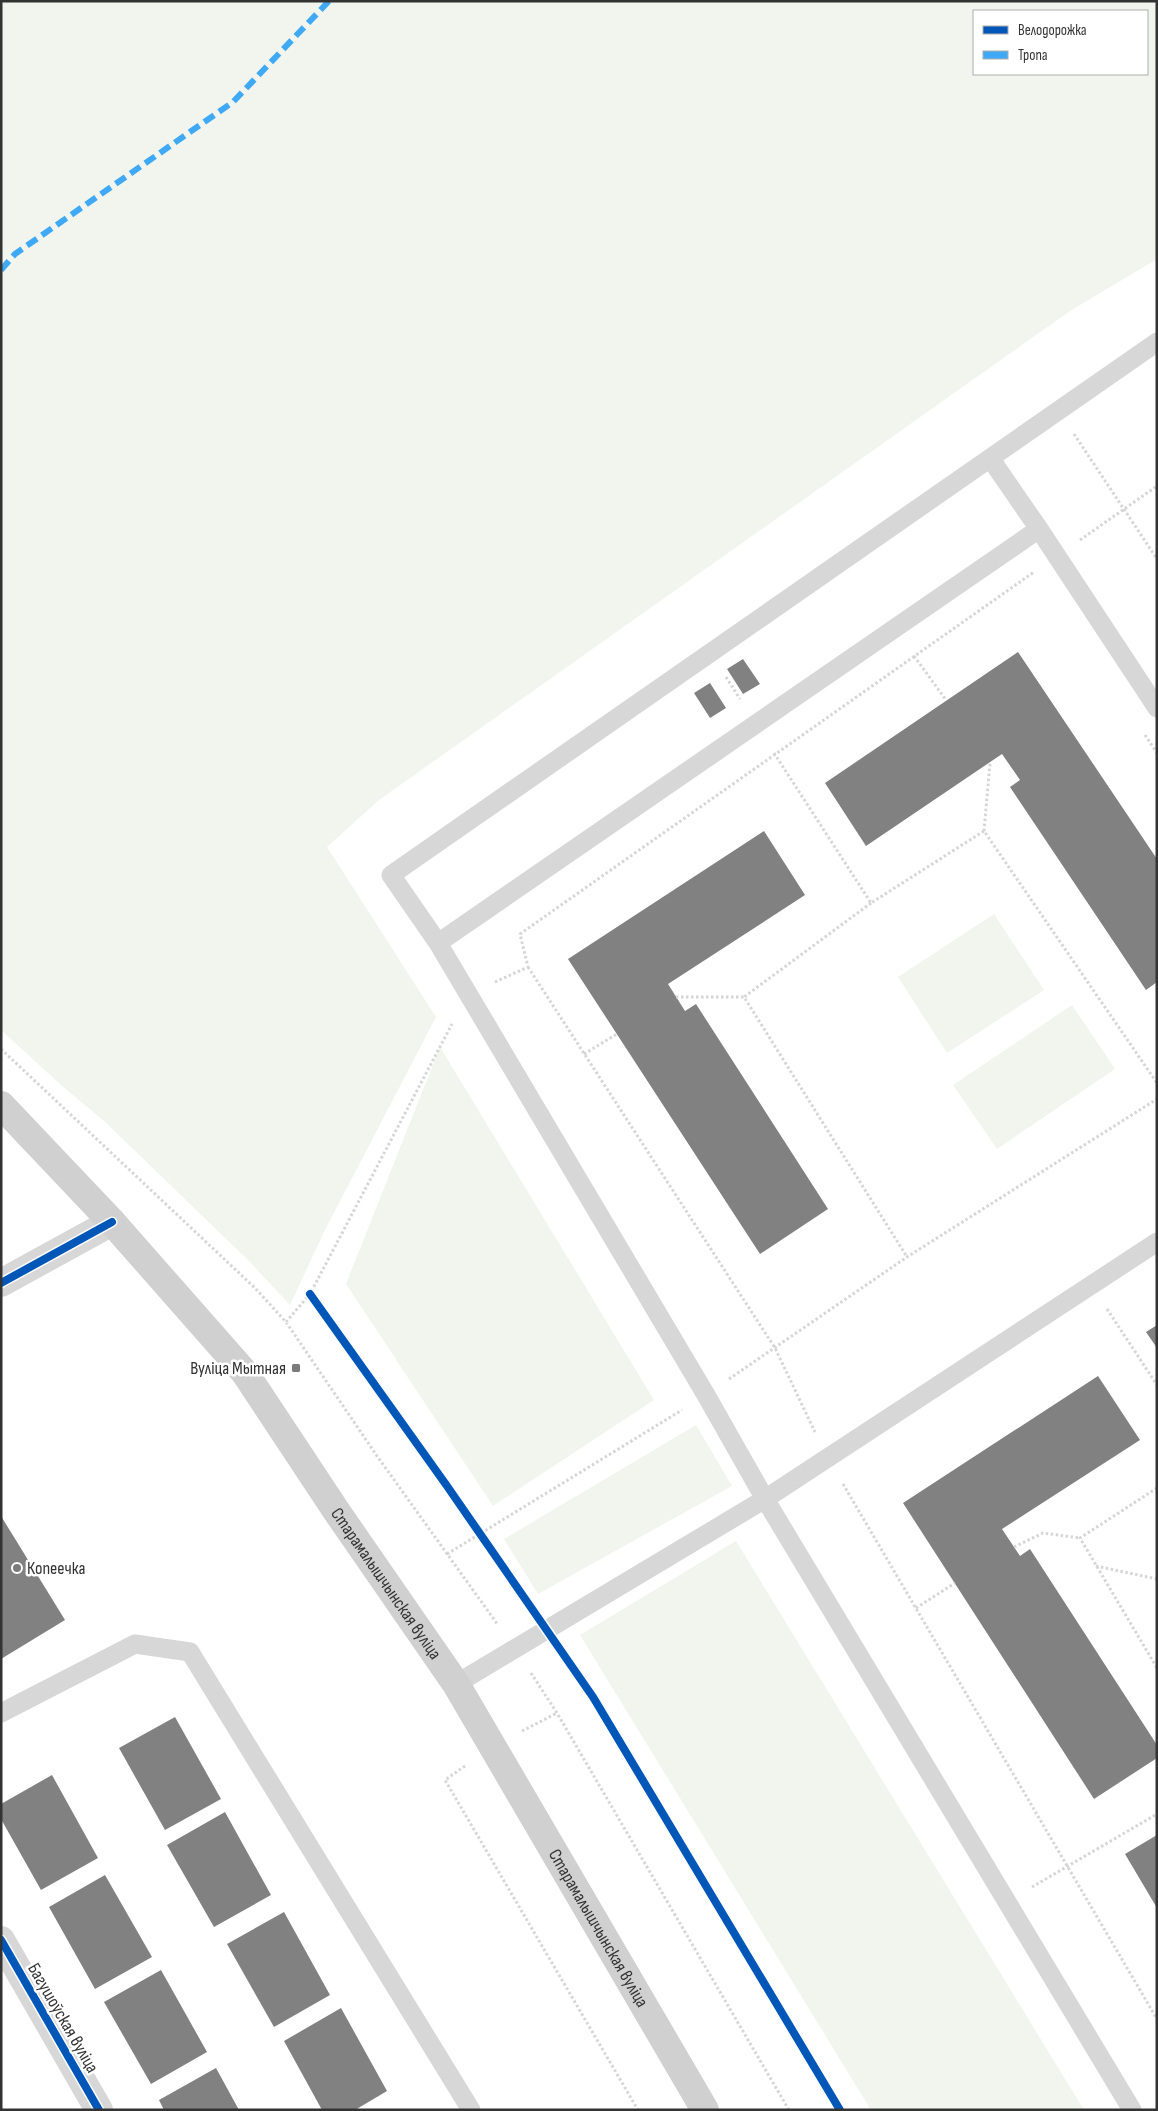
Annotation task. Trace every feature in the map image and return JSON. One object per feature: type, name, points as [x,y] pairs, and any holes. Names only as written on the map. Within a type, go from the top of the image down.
[{"type":"main road","name":"Старамалышчынская вуліца","points":[[1,1105],[112,1222],[245,1373],[337,1512],[456,1684],[705,2110]]},
{"type":"street","points":[[1,1283],[112,1222]]},
{"type":"street","name":"Багушоўская вуліца","points":[[1,1940],[99,2110]]},
{"type":"lane","points":[[1132,2110],[765,1499],[706,1395],[438,943],[391,875],[990,458],[1156,345]]},
{"type":"lane","points":[[990,458],[1039,528],[1157,708]]},
{"type":"lane","points":[[438,943],[1039,528]]},
{"type":"lane","points":[[456,1684],[765,1499],[1157,1242]]},
{"type":"lane","points":[[1,1713],[135,1644],[190,1652],[470,2110]]},
{"type":"path","points":[[1058,411],[1157,559]]},
{"type":"path","points":[[1157,486],[520,934],[528,968],[775,1348],[827,1458],[1157,2019]]},
{"type":"path","points":[[894,629],[946,700]]},
{"type":"path","points":[[710,653],[871,903]]},
{"type":"path","points":[[990,763],[984,831],[1157,1083]]},
{"type":"path","points":[[676,997],[744,997],[871,903],[984,831]]},
{"type":"path","points":[[286,1322],[310,1294],[468,994],[528,968]]},
{"type":"path","points":[[744,997],[907,1257]]},
{"type":"path","points":[[584,1054],[617,1034]]},
{"type":"path","points":[[1,1049],[255,1288],[286,1322],[377,1456],[515,1649],[562,1722],[789,2110]]},
{"type":"path","points":[[447,1554],[706,1395],[907,1257],[1157,1099]]},
{"type":"path","points":[[1092,1285],[1157,1385]]},
{"type":"path","points":[[310,1294],[315,1302]]},
{"type":"path","points":[[1014,1547],[1042,1533],[1080,1538],[1157,1488]]},
{"type":"path","points":[[474,1525],[485,1541]]},
{"type":"path","points":[[1080,1538],[1157,1668]]},
{"type":"path","points":[[1096,1566],[1157,1579]]},
{"type":"path","points":[[916,1608],[955,1583]]},
{"type":"path","points":[[1153,1662],[1157,1659]]},
{"type":"path","points":[[445,1780],[638,2110]]},
{"type":"path","points":[[1008,1902],[1157,1814]]},
{"type":"shaded area","points":[[1,1],[1157,1],[1157,259],[1070,311],[379,800],[327,847],[436,1017],[325,1230],[290,1305],[248,1260],[103,1120],[62,1086],[1,1030]]},
{"type":"shaded area","points":[[994,914],[1044,990],[947,1053],[898,977]]},
{"type":"shaded area","points":[[1072,1005],[1115,1069],[997,1149],[953,1085]]},
{"type":"shaded area","points":[[440,1047],[654,1400],[493,1506],[346,1284]]},
{"type":"shaded area","points":[[696,1425],[732,1486],[538,1594],[504,1539]]},
{"type":"shaded area","points":[[736,1541],[1084,2110],[871,2110],[580,1635]]},
{"type":"building","points":[[1018,652],[1157,859],[1157,982],[1146,990],[1010,787],[1020,780],[1002,754],[866,846],[825,783]]},
{"type":"building","points":[[743,659],[760,684],[743,694],[727,669]]},
{"type":"building","points":[[710,683],[726,708],[710,718],[694,693]]},
{"type":"building","points":[[764,831],[805,895],[668,984],[685,1011],[696,1004],[828,1209],[760,1254],[568,959]]},
{"type":"building","points":[[1157,1325],[1157,1348],[1146,1332]]},
{"type":"building","points":[[1098,1376],[1140,1440],[1002,1529],[1020,1556],[1030,1549],[1157,1745],[1157,1758],[1094,1799],[903,1503]]},
{"type":"building","name":"Копеечка","points":[[1,1516],[65,1620],[1,1659]]},
{"type":"building","points":[[175,1717],[221,1799],[165,1830],[119,1748]]},
{"type":"building","points":[[52,1775],[98,1858],[41,1890],[1,1819],[1,1804]]},
{"type":"building","points":[[225,1812],[271,1895],[214,1927],[167,1845]]},
{"type":"building","points":[[1157,1835],[1157,1908],[1125,1854]]},
{"type":"building","points":[[105,1875],[152,1957],[95,1989],[49,1907]]},
{"type":"building","points":[[284,1912],[330,1995],[274,2027],[227,1944]]},
{"type":"building","points":[[161,1970],[207,2052],[151,2084],[104,2002]]},
{"type":"building","points":[[341,2008],[387,2091],[355,2110],[322,2110],[284,2041]]},
{"type":"building","points":[[216,2068],[239,2110],[164,2110],[159,2100]]},
{"type":"marked path","points":[[1,270],[15,254],[233,102],[329,1]]},
{"type":"cycle path","points":[[1,1283],[112,1222]]},
{"type":"cycle path","points":[[310,1294],[447,1486],[593,1697],[840,2110]]},
{"type":"cycle path","points":[[1,1940],[99,2110]]},
{"type":"place","name":"Вуліца Мытная","points":[[296,1368]]},
{"type":"place","name":"Копеечка","points":[[17,1568]]}]
